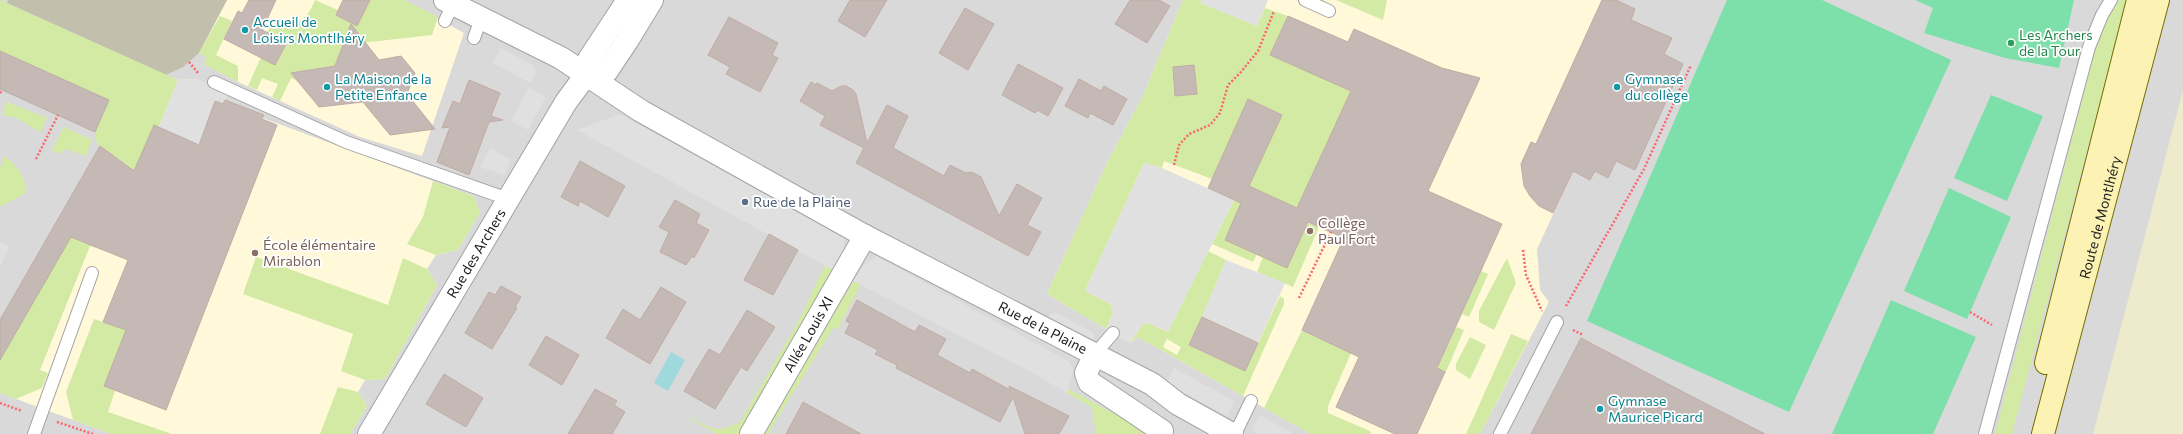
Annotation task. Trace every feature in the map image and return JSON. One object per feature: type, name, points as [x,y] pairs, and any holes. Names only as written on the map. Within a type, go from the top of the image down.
[{"type":"main road","name":"Route de Montlhéry","points":[[2028,434],[2138,0]]},
{"type":"main road","name":"Route de Montlhéry","points":[[2043,434],[2158,0]]},
{"type":"street","name":"Rue des Archers","points":[[369,434],[566,102],[586,75],[589,59],[628,0]]},
{"type":"street","points":[[586,75],[606,71],[627,41],[652,0]]},
{"type":"street","name":"Rue de la Plaine","points":[[448,8],[478,28],[561,58],[641,111],[865,236],[1152,384],[1178,404],[1232,434]]},
{"type":"street","name":"Allée Louis XI","points":[[751,434],[865,236]]},
{"type":"street","name":"Rue de la Plaine","points":[[1094,354],[1086,373],[1089,382],[1161,433]]},
{"type":"street","points":[[1161,433],[1178,404]]},
{"type":"lane","points":[[1305,0],[1329,11]]},
{"type":"lane","points":[[1985,434],[2089,47],[2102,15],[2111,0]]},
{"type":"lane","points":[[214,82],[346,142],[508,199]]},
{"type":"lane","points":[[34,434],[92,273]]},
{"type":"lane","points":[[1500,434],[1558,322]]},
{"type":"lane","points":[[1094,354],[1113,333]]},
{"type":"lane","points":[[1235,434],[1251,401]]},
{"type":"path","points":[[1174,165],[1179,144],[1189,134],[1210,125],[1220,113],[1228,85],[1258,51],[1274,11]]},
{"type":"path","points":[[189,62],[198,73]]},
{"type":"path","points":[[1558,322],[1644,169],[1692,65]]},
{"type":"path","points":[[36,159],[58,115]]},
{"type":"path","points":[[1299,298],[1331,232]]},
{"type":"path","points":[[1523,250],[1526,275],[1534,296],[1543,313]]},
{"type":"path","points":[[1970,312],[1992,325]]},
{"type":"path","points":[[0,403],[16,409]]},
{"type":"path","points":[[59,423],[92,434]]},
{"type":"shaded area","points":[[0,0],[2183,0],[2183,434],[0,434]]},
{"type":"shaded area","points":[[8,0],[227,0],[199,53],[183,67],[166,75],[7,3]]},
{"type":"shaded area","points":[[227,0],[404,0],[464,33],[422,156],[360,137],[238,82],[204,64],[207,57],[199,53]]},
{"type":"shaded area","name":"Collège Paul Fort","points":[[1183,0],[1602,0],[1536,144],[1577,163],[1537,249],[1540,290],[1549,302],[1480,434],[1311,434],[1138,337],[1130,343],[1047,294],[1108,161],[1142,98]]},
{"type":"shaded area","points":[[1202,0],[1268,0],[1257,26],[1200,3]]},
{"type":"shaded area","points":[[500,48],[533,65],[536,72],[530,83],[493,63]]},
{"type":"shaded area","name":"École élémentaire Mirablon","points":[[166,75],[178,80],[195,79],[228,94],[225,100],[233,107],[473,196],[480,212],[458,250],[436,255],[427,269],[437,285],[385,379],[365,380],[358,392],[367,406],[350,434],[111,434],[0,393]]},
{"type":"shaded area","points":[[195,79],[228,94],[223,104],[215,101],[170,223],[173,133],[159,127],[178,80]]},
{"type":"shaded area","points":[[529,87],[546,97],[528,130],[511,121]]},
{"type":"shaded area","points":[[2183,90],[2183,434],[2093,434]]},
{"type":"shaded area","name":"Rue de la Plaine","points":[[620,114],[844,238],[844,255],[835,271],[577,130]]},
{"type":"shaded area","points":[[490,148],[511,160],[504,175],[480,167]]},
{"type":"shaded area","points":[[1144,163],[1162,168],[1234,200],[1168,332],[1149,323],[1142,325],[1130,343],[1106,329],[1113,313],[1111,304],[1085,291]]},
{"type":"shaded area","points":[[0,242],[10,247],[0,266]]},
{"type":"shaded area","points":[[876,256],[1070,363],[1073,370],[1067,393],[1027,370],[853,281],[864,265]]},
{"type":"shaded area","points":[[1226,260],[1285,283],[1258,343],[1202,317]]},
{"type":"shaded area","points":[[1055,312],[1095,334],[1091,342],[1047,317]]},
{"type":"shaded area","points":[[1174,368],[1234,401],[1227,416],[1166,383]]},
{"type":"shaded area","points":[[1260,415],[1294,434],[1259,434],[1252,430]]},
{"type":"green space","points":[[0,0],[178,80],[159,127],[154,125],[103,250],[90,246],[40,370],[48,373],[42,388],[16,399],[0,393],[0,360],[117,158],[97,145],[95,132],[109,100],[0,51]]},
{"type":"green space","points":[[315,0],[338,10],[336,15],[357,26],[368,4],[360,0],[404,0],[438,17],[432,35],[343,45],[335,66],[313,69],[307,85],[291,78],[280,101],[272,97],[278,84],[262,78],[257,90],[248,86],[262,55],[277,62],[287,42],[267,32],[272,24],[287,24],[299,21],[308,14]]},
{"type":"green space","points":[[1183,0],[1202,0],[1201,3],[1257,26],[1265,8],[1288,16],[1270,55],[1351,91],[1297,208],[1249,186],[1282,115],[1248,99],[1212,179],[1164,161],[1162,168],[1144,163],[1085,291],[1111,304],[1113,313],[1106,329],[1047,294],[1108,161],[1142,98]],"holes":[[[1194,65],[1197,94],[1175,96],[1173,67]]]},
{"type":"green space","points":[[1336,0],[1387,0],[1383,20]]},
{"type":"green space","points":[[1727,0],[1822,0],[1951,60],[1789,412],[1587,321]]},
{"type":"green space","name":"Les Archers de la Tour","points":[[1915,0],[2074,0],[2059,68],[2005,58],[1924,33],[1933,8]]},
{"type":"green space","points":[[2119,0],[2127,0],[2012,434],[1995,434],[2096,47],[2106,20]]},
{"type":"green space","points":[[220,16],[232,21],[216,55],[238,66],[238,82],[204,64],[207,57],[199,53]]},
{"type":"green space","points":[[1991,95],[2043,116],[2007,201],[1954,178]]},
{"type":"green space","points":[[7,102],[47,118],[40,132],[17,118],[2,115]]},
{"type":"green space","points":[[64,127],[92,140],[86,156],[67,149],[58,154],[52,150]]},
{"type":"green space","points":[[3,155],[16,166],[24,181],[26,193],[0,207],[0,167],[2,167]]},
{"type":"green space","points":[[433,181],[473,196],[480,212],[458,250],[436,255],[407,244],[423,217]]},
{"type":"green space","points":[[1949,188],[2011,217],[1967,319],[1904,291]]},
{"type":"green space","points":[[1234,200],[1242,203],[1225,239],[1257,254],[1253,262],[1212,244]]},
{"type":"green space","points":[[1308,223],[1319,227],[1293,287],[1257,272],[1263,257],[1287,267]]},
{"type":"green space","points":[[1208,251],[1226,260],[1190,346],[1245,371],[1280,296],[1284,299],[1284,304],[1243,396],[1138,337],[1130,343],[1142,325],[1149,323],[1168,332]],"holes":[[[1167,339],[1181,347],[1177,355],[1163,347]]]},
{"type":"green space","points":[[256,257],[388,305],[403,258],[427,269],[437,285],[385,379],[365,380],[341,371],[353,334],[243,294]]},
{"type":"green space","points":[[1507,258],[1516,283],[1494,330],[1479,322],[1479,311]]},
{"type":"green space","points":[[825,265],[835,271],[739,434],[717,434],[689,418],[690,417],[709,427],[719,429],[732,426],[740,422],[799,320]]},
{"type":"green space","points":[[1481,271],[1488,274],[1469,317],[1462,314]]},
{"type":"green space","points":[[853,281],[861,284],[838,329],[833,328],[768,434],[761,434]]},
{"type":"green space","points":[[1891,300],[1976,337],[1933,434],[1832,434]]},
{"type":"green space","points":[[94,319],[126,330],[104,386],[115,391],[108,412],[172,434],[111,434],[73,420],[66,392]]},
{"type":"green space","points":[[1456,327],[1464,330],[1445,374],[1437,369]]},
{"type":"green space","points":[[1302,330],[1351,353],[1328,406],[1328,413],[1370,431],[1371,434],[1311,434],[1264,408]]},
{"type":"green space","points":[[1511,334],[1528,341],[1480,434],[1466,434]]},
{"type":"green space","points":[[1470,337],[1486,345],[1470,379],[1456,370],[1456,364]]},
{"type":"green space","points":[[338,387],[358,392],[367,406],[350,434],[320,434]]},
{"type":"green space","points":[[1068,389],[1141,428],[1143,434],[1096,434],[1092,407],[1067,393]]},
{"type":"water","points":[[671,352],[685,360],[668,391],[654,383]]},
{"type":"building","name":"Accueil de Loisirs Montlhéry","points":[[249,0],[276,0],[262,30],[287,42],[275,65],[224,39],[238,11],[242,13]]},
{"type":"building","name":"Accueil de Loisirs Montlhéry","points":[[343,0],[370,0],[357,26],[336,15]]},
{"type":"building","points":[[850,0],[887,0],[865,37],[838,21]]},
{"type":"building","points":[[1130,0],[1159,0],[1170,6],[1147,43],[1115,24]]},
{"type":"building","name":"Gymnase du collège","points":[[1602,0],[1616,0],[1635,9],[1631,20],[1672,38],[1664,54],[1683,64],[1635,170],[1616,161],[1608,178],[1595,171],[1590,180],[1573,171],[1553,213],[1539,206],[1530,196],[1524,186],[1521,164],[1531,142],[1536,144]]},
{"type":"building","points":[[965,8],[994,24],[968,70],[939,53]]},
{"type":"building","points":[[1288,16],[1348,42],[1354,29],[1442,68],[1480,78],[1428,191],[1502,224],[1437,368],[1445,372],[1417,434],[1395,434],[1336,407],[1359,357],[1302,330],[1344,238],[1308,222],[1287,268],[1225,240],[1241,203],[1208,188],[1248,99],[1282,115],[1249,186],[1297,208],[1351,91],[1270,55]]},
{"type":"building","points":[[729,17],[778,43],[772,55],[778,58],[760,92],[726,74],[730,67],[708,55]]},
{"type":"building","name":"La Maison de la Petite Enfance","points":[[351,24],[379,60],[401,56],[415,73],[407,94],[435,129],[390,135],[363,102],[319,107],[291,73],[335,66]]},
{"type":"building","points":[[0,51],[109,100],[95,132],[0,89]]},
{"type":"building","points":[[1018,64],[1063,88],[1048,116],[1037,110],[1035,113],[1002,95]]},
{"type":"building","points":[[1194,65],[1197,94],[1175,96],[1173,67]]},
{"type":"building","points":[[1079,79],[1101,91],[1104,86],[1127,99],[1113,125],[1090,113],[1088,118],[1065,106]]},
{"type":"building","points":[[469,80],[500,93],[491,116],[503,120],[489,122],[469,175],[437,162],[450,127],[442,128],[453,101],[460,104]]},
{"type":"building","points":[[811,82],[816,85],[817,83],[832,91],[841,86],[846,86],[853,90],[856,94],[867,143],[887,105],[908,116],[893,148],[944,176],[950,165],[966,173],[972,172],[981,177],[999,216],[1017,184],[1042,198],[1027,225],[1041,232],[1028,256],[856,163],[864,148],[820,125],[825,116],[800,101]]},
{"type":"building","points":[[225,100],[264,115],[262,119],[277,125],[166,410],[104,386],[126,330],[103,322],[128,260],[71,237],[0,360],[0,320],[100,146],[134,171],[154,125],[199,145],[215,101],[223,104]]},
{"type":"building","points":[[580,161],[625,186],[608,217],[580,201],[578,206],[561,197]]},
{"type":"building","points":[[675,200],[700,214],[696,223],[709,230],[694,258],[692,256],[686,265],[660,252],[669,232],[659,227]]},
{"type":"building","points":[[769,234],[798,250],[773,295],[744,280]]},
{"type":"building","points":[[501,286],[521,297],[515,307],[517,308],[492,349],[465,333],[489,292],[495,295]]},
{"type":"building","points":[[661,287],[686,302],[650,364],[606,338],[623,309],[640,320]]},
{"type":"building","points":[[857,300],[915,332],[919,325],[946,339],[937,355],[970,373],[972,369],[1010,390],[1009,386],[1069,416],[1059,434],[1025,434],[1013,397],[1000,422],[896,368],[897,365],[875,354],[878,350],[845,333],[850,323],[846,321]]},
{"type":"building","points":[[747,310],[775,327],[747,371],[741,367],[715,409],[684,391],[709,349],[720,355]]},
{"type":"building","points":[[1202,317],[1258,343],[1245,371],[1189,345]]},
{"type":"building","points":[[546,336],[579,355],[562,385],[529,365]]},
{"type":"building","name":"Gymnase Maurice Picard","points":[[1581,338],[1689,395],[1765,434],[1531,434]]},
{"type":"building","points":[[444,374],[483,398],[466,427],[426,404]]},
{"type":"building","points":[[595,389],[617,401],[614,405],[625,412],[612,434],[568,434]]},
{"type":"building","points":[[803,402],[861,434],[786,434]]},
{"type":"place","name":"Accueil de Loisirs Montlhéry","points":[[245,30]]},
{"type":"place","name":"Les Archers de la Tour","points":[[2011,43]]},
{"type":"place","name":"La Maison de la Petite Enfance","points":[[327,87]]},
{"type":"place","name":"Gymnase du collège","points":[[1617,87]]},
{"type":"place","name":"Rue de la Plaine","points":[[745,202]]},
{"type":"place","name":"Collège Paul Fort","points":[[1310,231]]},
{"type":"place","name":"École élémentaire Mirablon","points":[[255,253]]},
{"type":"place","name":"Gymnase Maurice Picard","points":[[1600,409]]}]
